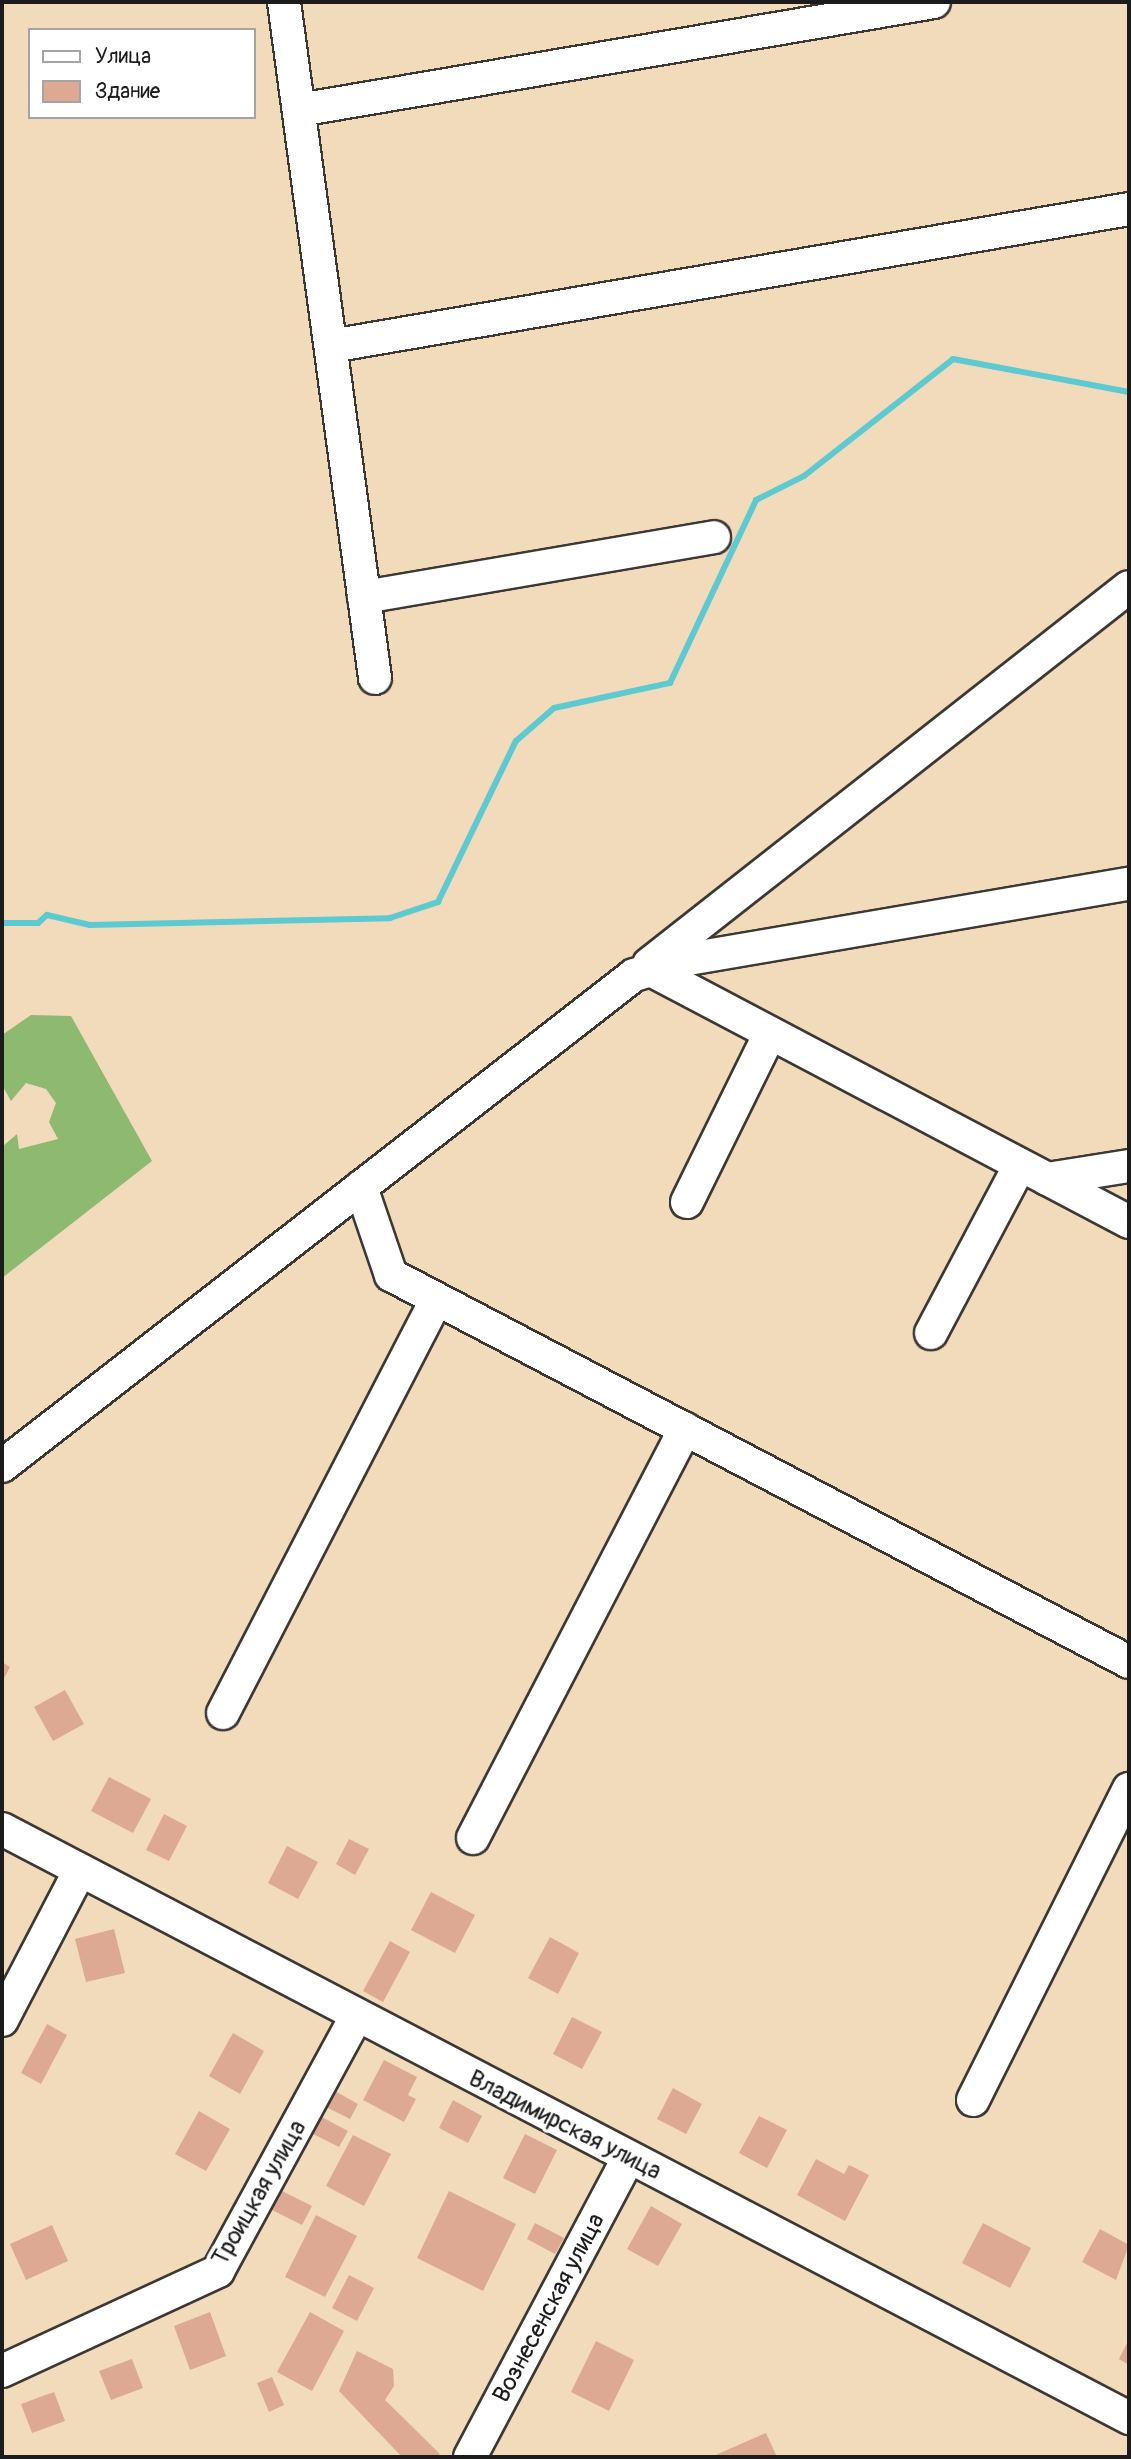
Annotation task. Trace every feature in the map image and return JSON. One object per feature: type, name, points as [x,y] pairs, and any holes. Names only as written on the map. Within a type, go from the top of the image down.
[{"type":"street","points":[[284,2],[375,678]]},
{"type":"street","points":[[299,110],[934,2]]},
{"type":"street","points":[[331,346],[1129,209]]},
{"type":"street","points":[[364,597],[714,537]]},
{"type":"street","points":[[2,1466],[361,1187],[643,973],[1129,587]]},
{"type":"street","points":[[643,973],[1129,884]]},
{"type":"street","points":[[643,973],[770,1033],[1129,1222]]},
{"type":"street","points":[[687,1202],[770,1033]]},
{"type":"street","points":[[1034,1172],[1129,1166]]},
{"type":"street","points":[[931,1333],[1034,1172]]},
{"type":"street","points":[[361,1187],[391,1275],[1129,1662]]},
{"type":"street","points":[[223,1713],[436,1300]]},
{"type":"street","points":[[473,1838],[685,1429]]},
{"type":"street","points":[[973,2100],[1129,1789]]},
{"type":"street","name":"Владимирская улица","points":[[2,1829],[355,2019],[1129,2418]]},
{"type":"street","points":[[2,2020],[80,1870]]},
{"type":"street","name":"Троицкая улица","points":[[2,2371],[218,2271],[355,2019]]},
{"type":"street","name":"Вознесенская улица","points":[[470,2457],[628,2158]]},
{"type":"green space","points":[[31,1015],[71,1016],[152,1161],[2,1278],[2,1147],[17,1134],[19,1149],[58,1139],[49,1122],[56,1103],[46,1089],[26,1083],[11,1101],[2,1085],[2,1035]]},
{"type":"building","points":[[2,1662],[10,1667],[2,1682]]},
{"type":"building","points":[[65,1690],[84,1724],[53,1741],[34,1707]]},
{"type":"building","points":[[109,1777],[151,1799],[133,1833],[91,1811]]},
{"type":"building","points":[[164,1814],[187,1826],[169,1861],[146,1850]]},
{"type":"building","points":[[349,1839],[369,1849],[355,1875],[336,1864]]},
{"type":"building","points":[[287,1846],[318,1862],[298,1899],[268,1883]]},
{"type":"building","points":[[431,1892],[475,1915],[455,1953],[411,1930]]},
{"type":"building","points":[[114,1929],[125,1973],[86,1982],[75,1939]]},
{"type":"building","points":[[550,1937],[579,1953],[558,1994],[528,1978]]},
{"type":"building","points":[[390,1941],[410,1952],[383,2002],[363,1991]]},
{"type":"building","points":[[572,2017],[602,2032],[582,2069],[553,2054]]},
{"type":"building","points":[[47,2024],[67,2035],[41,2084],[21,2073]]},
{"type":"building","points":[[233,2033],[264,2051],[240,2094],[209,2076]]},
{"type":"building","points":[[384,2060],[417,2077],[408,2095],[416,2099],[404,2122],[363,2100]]},
{"type":"building","points":[[673,2088],[702,2104],[686,2134],[657,2119]]},
{"type":"building","points":[[333,2090],[358,2104],[350,2119],[324,2106]]},
{"type":"building","points":[[453,2100],[482,2116],[468,2143],[439,2128]]},
{"type":"building","points":[[199,2111],[230,2129],[206,2171],[175,2154]]},
{"type":"building","points":[[318,2115],[348,2131],[339,2147],[309,2132]]},
{"type":"building","points":[[759,2116],[787,2130],[767,2168],[739,2153]]},
{"type":"building","points":[[525,2134],[557,2150],[535,2194],[503,2178]]},
{"type":"building","points":[[353,2135],[391,2154],[364,2206],[326,2186]]},
{"type":"building","points":[[816,2159],[844,2174],[849,2165],[869,2175],[845,2221],[797,2195]]},
{"type":"building","points":[[278,2189],[312,2206],[302,2225],[268,2208]]},
{"type":"building","points":[[449,2191],[516,2224],[483,2291],[417,2258]]},
{"type":"building","points":[[651,2206],[682,2224],[658,2266],[627,2249]]},
{"type":"building","points":[[316,2215],[357,2236],[325,2297],[285,2277]]},
{"type":"building","points":[[535,2223],[564,2238],[555,2254],[527,2239]]},
{"type":"building","points":[[983,2223],[1031,2248],[1010,2288],[962,2263]]},
{"type":"building","points":[[52,2225],[68,2261],[26,2280],[10,2244]]},
{"type":"building","points":[[1100,2229],[1129,2245],[1116,2280],[1082,2262]]},
{"type":"building","points":[[349,2275],[374,2288],[357,2321],[332,2308]]},
{"type":"building","points":[[210,2312],[226,2356],[190,2370],[174,2326]]},
{"type":"building","points":[[310,2312],[344,2331],[312,2391],[277,2372]]},
{"type":"building","points":[[1129,2339],[1129,2365],[1119,2359]]},
{"type":"building","points":[[596,2341],[634,2360],[609,2411],[571,2392]]},
{"type":"building","points":[[357,2351],[393,2369],[394,2386],[385,2400],[440,2454],[436,2457],[402,2457],[339,2391]]},
{"type":"building","points":[[132,2359],[143,2388],[111,2400],[99,2371]]},
{"type":"building","points":[[272,2377],[284,2405],[269,2412],[257,2383]]},
{"type":"building","points":[[54,2392],[65,2421],[32,2433],[21,2404]]},
{"type":"building","points":[[766,2433],[777,2457],[711,2457]]},
{"type":"waterway","points":[[2,923],[38,923],[47,915],[90,925],[390,918],[438,902],[516,741],[554,708],[670,683],[756,500],[804,476],[953,359],[1129,392]]}]
